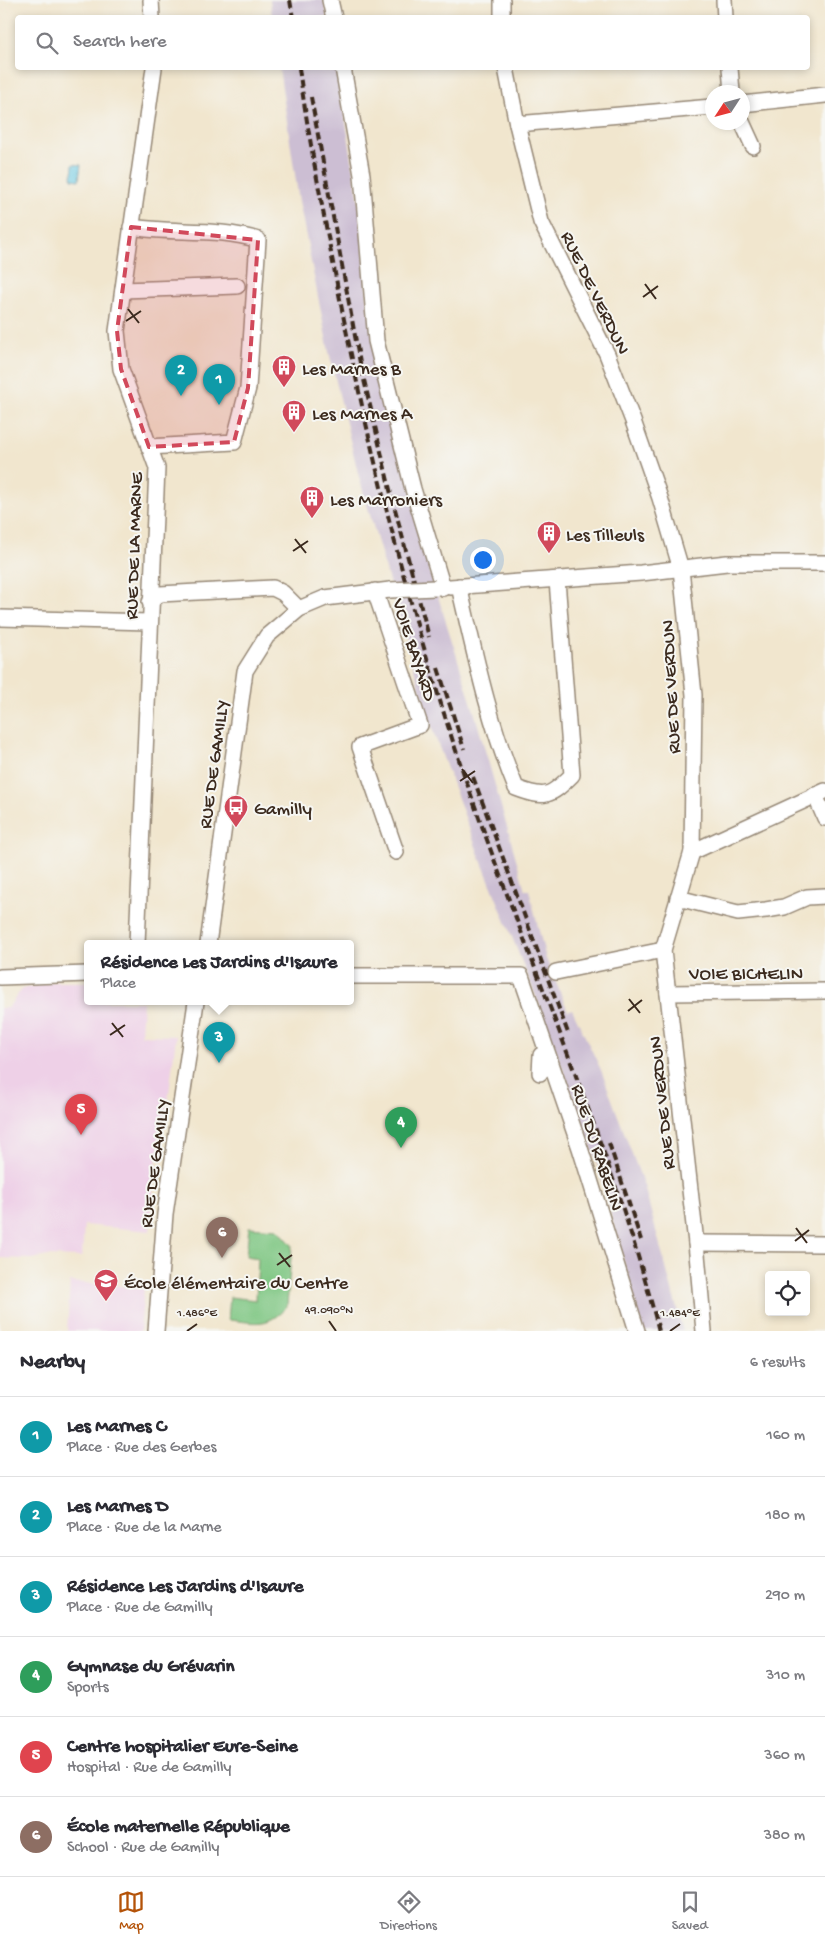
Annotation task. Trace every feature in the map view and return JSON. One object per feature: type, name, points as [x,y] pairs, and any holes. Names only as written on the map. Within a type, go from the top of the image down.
[{"type":"street","points":[[151,0],[152,15]]},
{"type":"street","points":[[330,0],[333,15]]},
{"type":"street","points":[[502,0],[502,15]]},
{"type":"street","points":[[724,0],[725,15]]},
{"type":"street","name":"RUE DE LA MARNE","points":[[137,940],[149,622],[157,468],[121,369],[117,331],[154,70]]},
{"type":"street","points":[[343,70],[362,175],[376,341],[439,588]]},
{"type":"street","name":"RUE DE VERDUN","points":[[506,70],[540,222],[607,354],[657,489],[681,570],[694,695],[692,852],[663,950],[696,1242],[704,1331]]},
{"type":"street","points":[[730,70],[731,85]]},
{"type":"street","points":[[750,103],[825,98]]},
{"type":"street","points":[[517,124],[705,108]]},
{"type":"street","points":[[746,130],[753,146]]},
{"type":"street","points":[[132,227],[220,233],[258,240],[248,388],[234,442],[149,447]]},
{"type":"street","points":[[123,290],[237,286]]},
{"type":"street","name":"RUE DE GAMILLY","points":[[209,940],[245,671],[267,636],[299,609],[325,598],[383,591],[681,570],[727,563],[825,563]]},
{"type":"street","points":[[459,586],[482,685],[502,755],[516,788],[537,796],[556,791],[572,775],[558,580]]},
{"type":"street","points":[[150,602],[160,594],[273,588],[283,593],[299,609]]},
{"type":"street","name":"VOIE BAYARD","points":[[383,591],[420,725],[360,747],[396,852]]},
{"type":"street","points":[[0,618],[149,622]]},
{"type":"street","points":[[692,852],[820,793],[825,818]]},
{"type":"street","points":[[678,898],[738,913],[784,907],[808,897],[825,896]]},
{"type":"street","points":[[556,972],[663,950]]},
{"type":"street","points":[[2,977],[84,974]]},
{"type":"street","name":"RUE DU RABELIN","points":[[354,976],[521,976],[541,1055],[580,1148],[637,1331]]},
{"type":"street","name":"VOIE BICHELIN","points":[[668,993],[825,992]]},
{"type":"street","name":"RUE DE GAMILLY","points":[[156,1331],[165,1214],[196,1005]]},
{"type":"street","points":[[540,1072],[541,1055]]},
{"type":"street","points":[[696,1242],[825,1244]]},
{"type":"highlighted area","points":[[131,227],[258,240],[248,388],[234,442],[149,447],[121,369],[117,331]]},
{"type":"shaded area","points":[[270,0],[324,0],[328,15],[272,15]]},
{"type":"shaded area","points":[[279,70],[337,70],[361,214],[368,301],[430,571],[473,708],[525,890],[529,890],[546,959],[568,1011],[572,1009],[601,1070],[644,1186],[683,1331],[643,1331],[596,1160],[537,999],[479,855],[428,717],[358,473],[329,352],[299,201]]},
{"type":"shaded area","points":[[52,982],[84,982],[84,1005],[143,1005],[141,1035],[176,1036],[168,1102],[155,1169],[150,1231],[84,1225],[82,1257],[0,1258],[0,1008],[8,1008],[22,989]]},
{"type":"shaded area","name":"École élémentaire du Centre","points":[[70,1282],[144,1288],[140,1331],[67,1331]]},
{"type":"green space","points":[[249,1227],[278,1229],[292,1245],[287,1306],[267,1321],[253,1323],[228,1320],[230,1297],[256,1300],[258,1258],[246,1256]]},
{"type":"water","points":[[73,164],[81,165],[79,180],[72,179]]},
{"type":"railway","points":[[290,0],[292,15]]},
{"type":"railway","points":[[299,70],[317,178],[366,425],[399,560],[418,627],[459,760],[482,826],[621,1202],[659,1331]]},
{"type":"railway","points":[[311,97],[360,363],[391,494],[429,637]]},
{"type":"railway","points":[[438,668],[464,749]]},
{"type":"railway","points":[[473,777],[568,1033]]},
{"type":"railway","points":[[609,1143],[641,1240]]},
{"type":"place","name":"Les Marnes B","points":[[284,388]]},
{"type":"place","name":"Les Marnes D","points":[[181,396]]},
{"type":"place","name":"Les Marnes C","points":[[219,405]]},
{"type":"place","name":"Les Marnes A","points":[[294,433]]},
{"type":"place","name":"Les Marroniers","points":[[312,519]]},
{"type":"place","name":"Les Tilleuls","points":[[549,554]]},
{"type":"place","name":"Gamilly","points":[[236,828]]},
{"type":"place","name":"Résidence Les Jardins d'Isaure","points":[[219,1063]]},
{"type":"place","name":"Centre hospitalier Eure-Seine","points":[[81,1135]]},
{"type":"place","name":"Gymnase du Grévarin","points":[[401,1148]]},
{"type":"place","name":"École maternelle République","points":[[222,1258]]},
{"type":"place","name":"École élémentaire du Centre","points":[[106,1302]]}]
